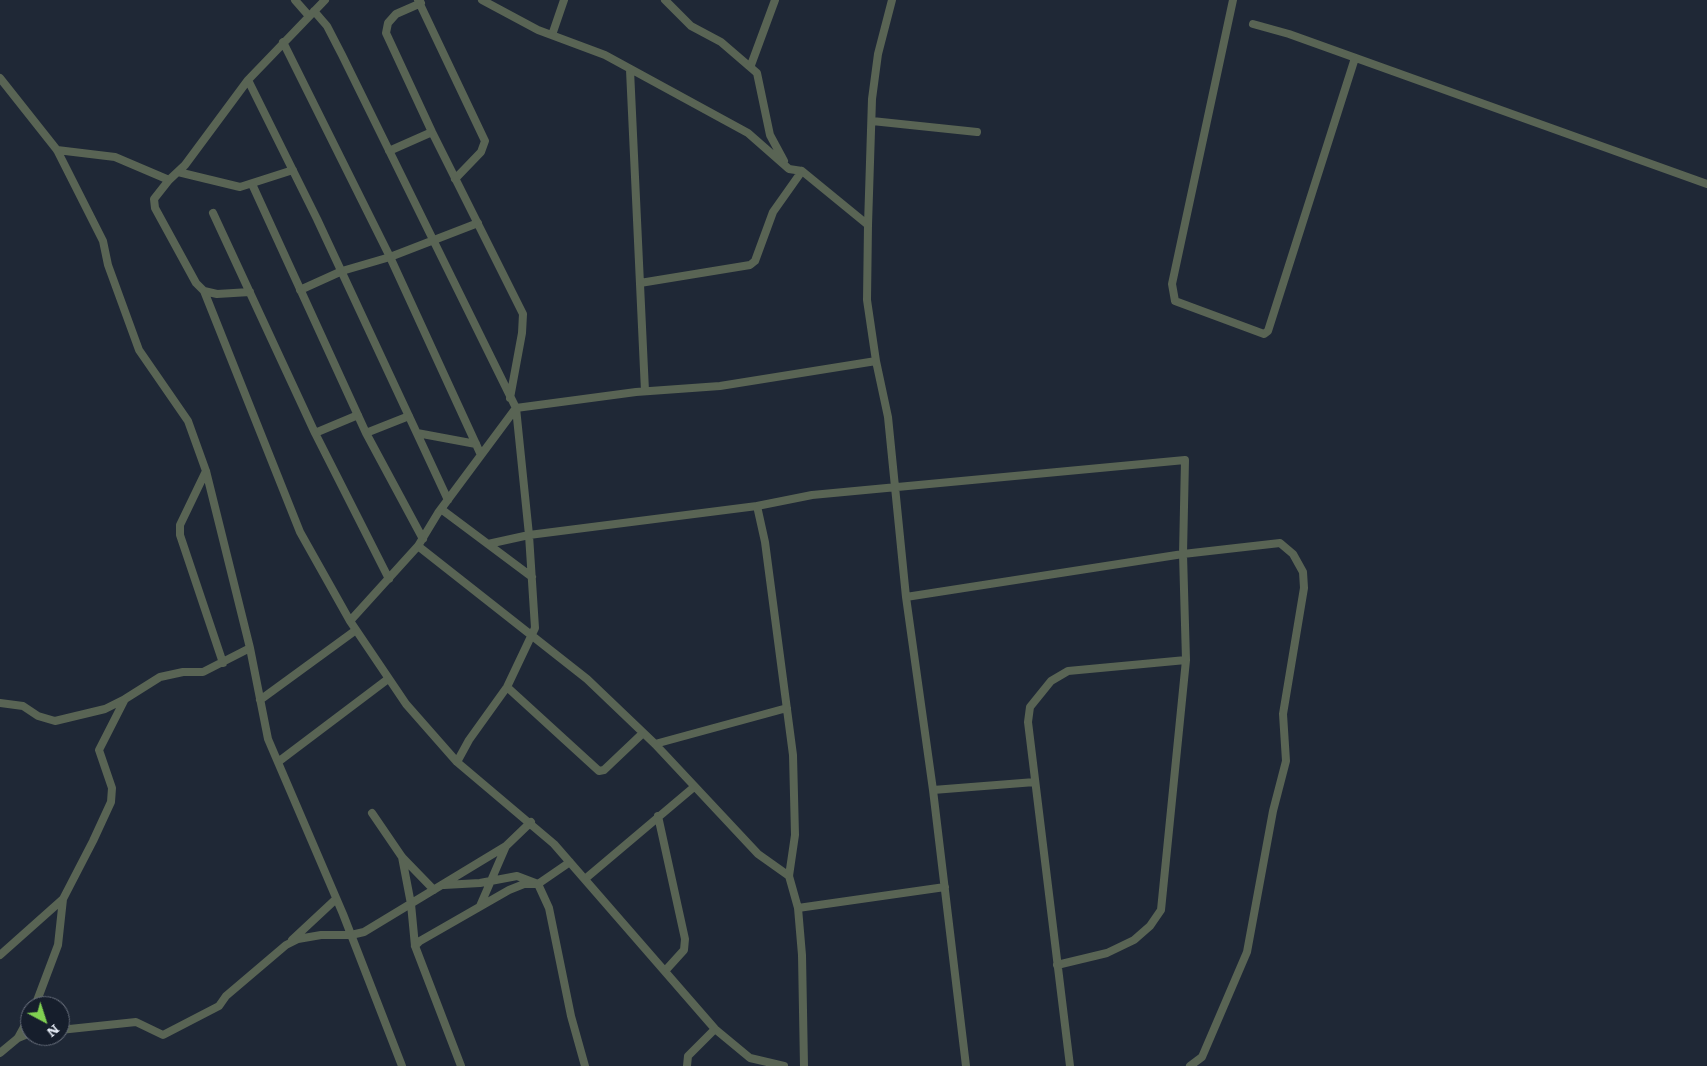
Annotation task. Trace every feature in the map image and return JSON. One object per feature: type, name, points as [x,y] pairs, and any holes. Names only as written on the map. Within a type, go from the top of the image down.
[{"type":"street","points":[[295,0],[327,26],[516,408],[529,536],[535,622],[533,635],[507,686],[469,740],[457,762]]},
{"type":"street","points":[[325,0],[248,80],[178,172],[154,199],[156,208],[196,283],[204,291],[300,532],[350,621],[406,704],[457,762],[531,822],[570,862],[715,1029],[750,1058],[784,1066]]},
{"type":"street","points":[[482,0],[552,35],[605,55],[630,70],[667,87],[748,133],[789,169],[802,171],[868,225]]},
{"type":"street","points":[[552,35],[564,0]]},
{"type":"street","points":[[665,0],[691,26],[721,42],[751,65],[760,81],[770,134],[789,169]]},
{"type":"street","points":[[751,65],[775,0]]},
{"type":"street","points":[[892,0],[878,54],[872,99],[867,300],[876,361],[888,417],[906,597],[933,790],[966,1066]]},
{"type":"street","points":[[1233,0],[1172,284],[1175,301],[1264,334],[1268,331],[1355,58]]},
{"type":"street","points":[[456,179],[481,152],[485,141],[420,2],[396,14],[388,24],[386,33],[432,132],[523,314],[522,333],[510,398]]},
{"type":"street","points":[[1253,24],[1289,34],[1707,184]]},
{"type":"street","points":[[284,42],[390,257],[481,455]]},
{"type":"street","points":[[630,70],[645,392]]},
{"type":"street","points":[[0,78],[58,150],[103,241],[108,265],[139,350],[188,421],[206,471],[250,648],[268,739],[351,935],[402,1066]]},
{"type":"street","points":[[248,80],[342,271],[448,500]]},
{"type":"street","points":[[872,121],[977,132]]},
{"type":"street","points":[[389,151],[432,132]]},
{"type":"street","points":[[58,150],[115,157],[169,180]]},
{"type":"street","points":[[178,172],[240,186],[252,184],[293,170]]},
{"type":"street","points":[[640,283],[750,265],[755,261],[760,251],[772,212],[802,171]]},
{"type":"street","points":[[252,184],[366,433],[423,539]]},
{"type":"street","points":[[213,213],[315,433],[389,579]]},
{"type":"street","points":[[300,290],[342,271],[390,257],[478,224]]},
{"type":"street","points":[[204,291],[217,294],[250,292]]},
{"type":"street","points":[[350,621],[418,546],[441,509],[516,408],[645,392],[720,386],[876,361]]},
{"type":"street","points":[[315,433],[358,415]]},
{"type":"street","points":[[366,433],[409,416]]},
{"type":"street","points":[[417,433],[476,444]]},
{"type":"street","points":[[488,544],[529,536],[757,506],[812,496],[896,486],[1185,460],[1182,554],[1186,660],[1161,910],[1150,926],[1134,940],[1107,953],[1057,965]]},
{"type":"street","points":[[206,471],[180,525],[180,535],[223,663]]},
{"type":"street","points":[[757,506],[765,542],[793,755],[795,835],[789,876],[798,908],[802,955],[804,1066]]},
{"type":"street","points":[[441,509],[532,577]]},
{"type":"street","points":[[906,597],[1182,554],[1280,543],[1297,560],[1303,572],[1304,588],[1283,714],[1286,760],[1273,811],[1247,952],[1202,1057],[1190,1066]]},
{"type":"street","points":[[418,546],[587,679],[655,744],[758,854],[789,876]]},
{"type":"street","points":[[260,700],[356,630]]},
{"type":"street","points":[[0,703],[23,706],[38,716],[55,721],[106,710],[160,677],[183,672],[203,672],[250,648]]},
{"type":"street","points":[[1070,1066],[1028,722],[1030,707],[1051,682],[1068,671],[1186,660]]},
{"type":"street","points":[[278,762],[388,679]]},
{"type":"street","points":[[507,686],[599,771],[604,770],[643,733]]},
{"type":"street","points":[[39,996],[58,945],[63,899],[111,802],[112,788],[99,750],[124,699]]},
{"type":"street","points":[[655,744],[787,708]]},
{"type":"street","points":[[933,790],[1035,782]]},
{"type":"street","points":[[585,878],[694,787]]},
{"type":"street","points":[[372,813],[402,857],[434,890]]},
{"type":"street","points":[[658,816],[685,939],[684,950],[666,971]]},
{"type":"street","points":[[286,945],[298,939],[321,935],[351,935],[364,932],[506,846],[531,822]]},
{"type":"street","points":[[479,907],[506,846]]},
{"type":"street","points":[[402,857],[411,904],[415,946],[461,1066]]},
{"type":"street","points":[[415,946],[420,941],[509,890],[524,884],[538,884],[570,862]]},
{"type":"street","points":[[442,885],[517,876],[538,884],[549,908],[571,1016],[585,1066]]},
{"type":"street","points":[[798,908],[945,887]]},
{"type":"street","points":[[0,956],[63,899]]},
{"type":"street","points":[[70,1029],[136,1022],[163,1035],[219,1006],[226,996],[336,899]]},
{"type":"street","points":[[687,1066],[688,1056],[715,1029]]},
{"type":"street","points":[[0,1053],[20,1034]]}]
